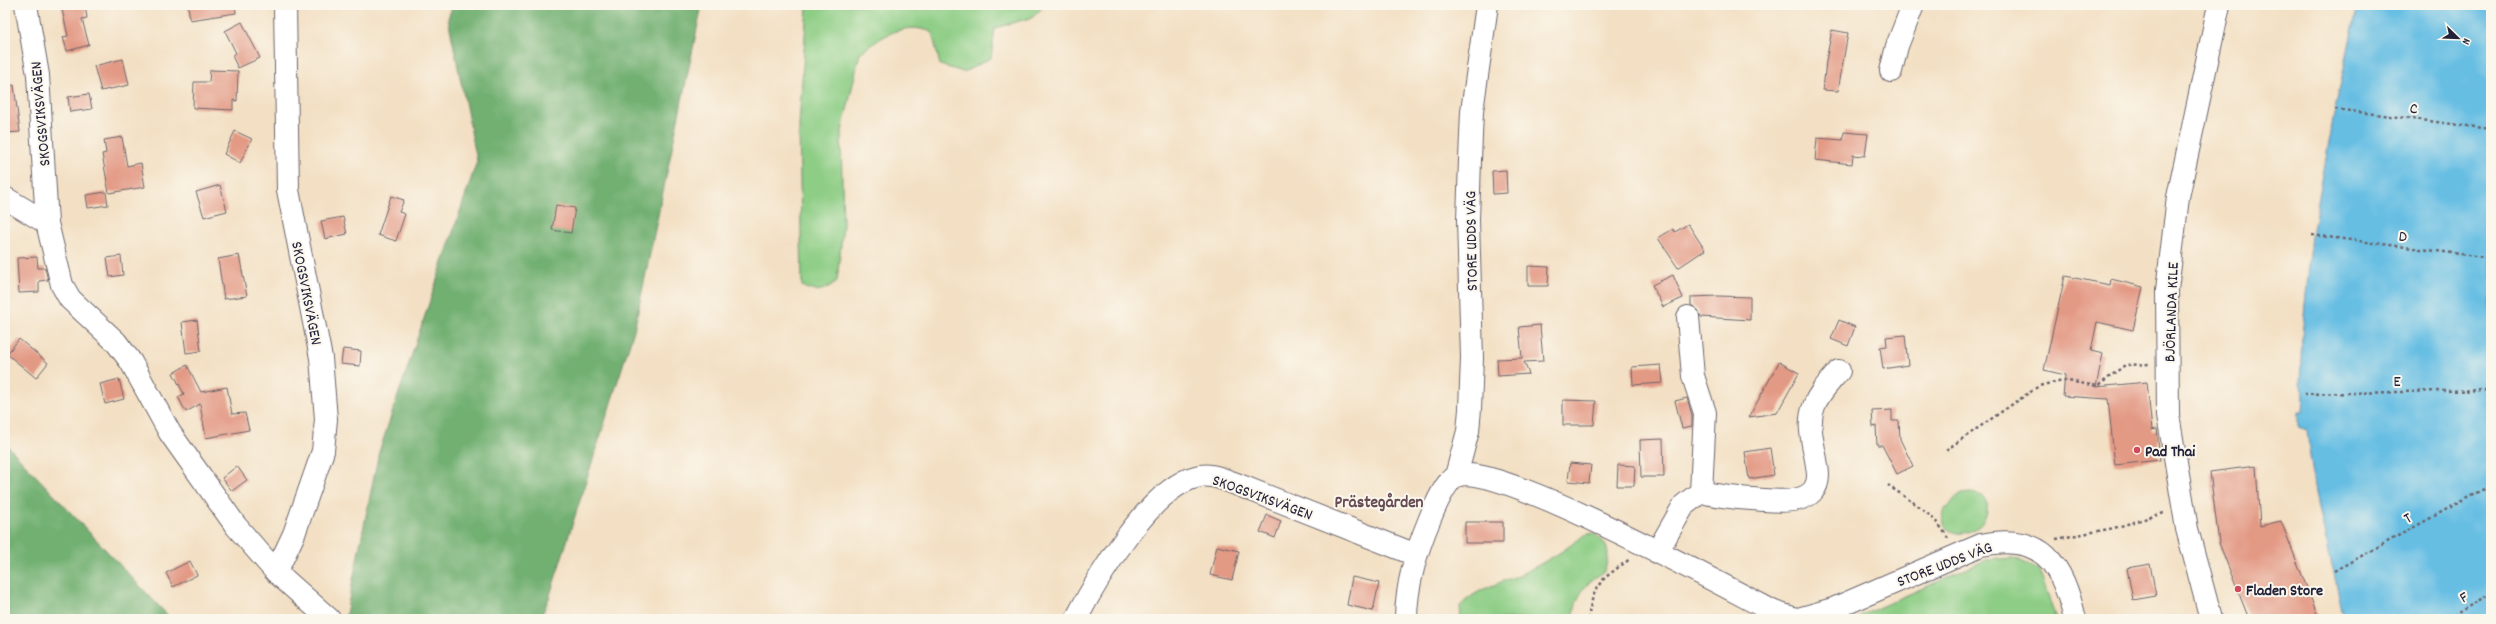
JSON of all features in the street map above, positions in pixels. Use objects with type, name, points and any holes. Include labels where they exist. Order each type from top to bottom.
[{"type":"street","name":"SKOGSVIKSVÄGEN","points":[[26,5],[38,75],[47,223],[62,285],[70,299],[116,342],[141,379],[170,433],[236,526],[276,572],[329,619]]},
{"type":"street","name":"SKOGSVIKSVÄGEN","points":[[276,572],[294,534],[323,451],[326,419],[321,358],[288,190],[285,5]]},
{"type":"street","name":"STORE UDDS VÄG","points":[[1406,619],[1416,555],[1439,498],[1449,482],[1456,476],[1468,431],[1472,358],[1468,220],[1472,111],[1487,5]]},
{"type":"street","points":[[1891,71],[1897,46],[1913,5]]},
{"type":"street","name":"BJÖRLANDA KILE","points":[[2211,619],[2184,509],[2168,415],[2167,290],[2178,197],[2219,5]]},
{"type":"street","points":[[5,198],[47,223]]},
{"type":"street","points":[[1657,552],[1684,505],[1701,492],[1705,413],[1693,376],[1688,317]]},
{"type":"street","points":[[1701,492],[1728,498],[1779,502],[1792,501],[1811,491],[1818,477],[1810,425],[1814,406],[1824,388],[1839,371]]},
{"type":"street","name":"STORE UDDS VÄG","points":[[1456,476],[1475,475],[1514,486],[1588,518],[1774,612],[1797,619],[1833,609],[1976,547],[2007,541],[2022,542],[2036,548],[2052,562],[2065,587],[2075,619]]},
{"type":"street","name":"SKOGSVIKSVÄGEN","points":[[1076,619],[1114,555],[1135,526],[1172,489],[1196,476],[1213,476],[1231,482],[1416,555]]},
{"type":"path","name":"C","points":[[2335,109],[2491,129]]},
{"type":"path","name":"D","points":[[2312,235],[2491,258]]},
{"type":"path","points":[[1946,450],[2039,386],[2062,380],[2098,386],[2125,365],[2168,363]]},
{"type":"path","name":"E","points":[[2304,394],[2491,390]]},
{"type":"path","points":[[1888,485],[1931,517],[1945,531]]},
{"type":"path","name":"T","points":[[2334,570],[2491,485]]},
{"type":"path","points":[[2058,539],[2114,528],[2142,518],[2184,509]]},
{"type":"path","points":[[1588,619],[1592,598],[1600,581],[1630,559]]},
{"type":"path","name":"F","points":[[2448,619],[2491,593]]},
{"type":"green space","points":[[453,5],[702,5],[634,330],[549,598],[540,619],[345,619],[379,452],[477,161],[448,18]]},
{"type":"green space","points":[[807,5],[1045,5],[1033,17],[995,28],[991,58],[964,72],[940,65],[932,32],[922,29],[912,28],[894,32],[885,36],[860,53],[841,136],[843,226],[837,281],[824,289],[816,291],[802,286],[799,126]]},
{"type":"green space","points":[[5,443],[171,619],[5,619]]},
{"type":"green space","points":[[1971,493],[1984,498],[1987,505],[1986,517],[1980,525],[1972,531],[1962,533],[1953,532],[1946,528],[1943,520],[1945,508],[1960,494]]},
{"type":"green space","points":[[1593,533],[1603,541],[1606,546],[1608,555],[1606,567],[1603,573],[1597,576],[1586,586],[1578,598],[1574,612],[1574,619],[1461,619],[1460,606],[1474,594],[1490,586],[1515,577],[1547,561],[1584,535]]},
{"type":"green space","points":[[2014,558],[2039,569],[2056,619],[1853,619],[1986,560]]},
{"type":"water","points":[[2358,5],[2491,5],[2491,619],[2344,619],[2313,478],[2307,430],[2298,427],[2298,412],[2303,412],[2304,394],[2300,383],[2302,336],[2312,235],[2335,109]]},
{"type":"building","points":[[61,5],[85,5],[87,18],[82,19],[89,45],[67,51],[63,37],[68,36]]},
{"type":"building","points":[[188,5],[235,5],[236,13],[190,20]]},
{"type":"building","points":[[242,22],[260,58],[238,68],[232,56],[236,53],[225,31]]},
{"type":"building","points":[[1832,30],[1848,33],[1838,91],[1823,90],[1826,61]]},
{"type":"building","points":[[123,59],[129,85],[101,91],[94,66]]},
{"type":"building","points":[[210,70],[238,71],[237,101],[233,100],[233,110],[193,108],[194,82],[209,82]]},
{"type":"building","points":[[14,85],[20,132],[5,133],[5,86]]},
{"type":"building","points":[[89,94],[92,109],[70,112],[68,97]]},
{"type":"building","points":[[235,131],[252,139],[240,163],[224,154]]},
{"type":"building","points":[[1844,132],[1868,134],[1865,156],[1853,155],[1852,164],[1815,160],[1817,138],[1843,140]]},
{"type":"building","points":[[122,137],[127,166],[141,163],[145,187],[109,193],[102,154],[106,153],[104,140]]},
{"type":"building","points":[[1506,170],[1507,193],[1493,194],[1492,171]]},
{"type":"building","points":[[220,185],[227,211],[204,217],[196,192]]},
{"type":"building","points":[[106,192],[108,205],[88,208],[86,195]]},
{"type":"building","points":[[391,196],[404,200],[399,212],[405,214],[396,241],[378,235]]},
{"type":"building","points":[[556,205],[575,208],[571,233],[552,230]]},
{"type":"building","points":[[343,217],[347,234],[325,239],[321,221]]},
{"type":"building","points":[[1688,224],[1705,250],[1678,268],[1658,238],[1673,229],[1675,232]]},
{"type":"building","points":[[239,255],[247,296],[224,299],[218,259]]},
{"type":"building","points":[[121,256],[123,275],[110,277],[107,258]]},
{"type":"building","points":[[37,257],[38,268],[45,268],[48,280],[39,281],[39,292],[19,293],[17,258]]},
{"type":"building","points":[[1528,266],[1549,267],[1548,286],[1528,286]]},
{"type":"building","points":[[1673,275],[1683,298],[1663,307],[1652,285]]},
{"type":"building","points":[[2065,276],[2110,285],[2111,279],[2143,287],[2133,330],[2097,322],[2091,351],[2103,354],[2096,387],[2147,382],[2152,430],[2157,429],[2160,460],[2115,465],[2108,399],[2063,396],[2065,375],[2044,370]]},
{"type":"building","points":[[1691,297],[1750,297],[1750,320],[1701,317],[1698,310],[1691,305]]},
{"type":"building","points":[[197,320],[201,351],[186,353],[182,322]]},
{"type":"building","points":[[1839,320],[1855,327],[1848,346],[1831,339]]},
{"type":"building","points":[[1540,325],[1543,361],[1524,362],[1529,374],[1498,376],[1497,359],[1522,358],[1519,327]]},
{"type":"building","points":[[1905,335],[1908,365],[1883,369],[1880,347],[1887,346],[1886,337]]},
{"type":"building","points":[[19,339],[48,363],[36,378],[7,354]]},
{"type":"building","points":[[343,349],[361,351],[360,366],[341,364]]},
{"type":"building","points":[[1779,362],[1799,373],[1777,413],[1749,417]]},
{"type":"building","points":[[187,365],[201,392],[227,387],[232,414],[245,413],[249,430],[206,438],[200,404],[186,412],[178,397],[184,394],[173,373]]},
{"type":"building","points":[[1661,365],[1663,383],[1633,385],[1632,367]]},
{"type":"building","points":[[119,379],[124,399],[105,404],[100,384]]},
{"type":"building","points":[[1687,398],[1692,415],[1692,426],[1682,428],[1675,401]]},
{"type":"building","points":[[1563,400],[1596,401],[1594,425],[1563,425]]},
{"type":"building","points":[[1892,410],[1892,421],[1899,421],[1900,439],[1913,466],[1897,474],[1882,445],[1877,445],[1876,426],[1873,427],[1872,411]]},
{"type":"building","points":[[1663,439],[1664,477],[1641,477],[1640,440]]},
{"type":"building","points":[[1770,448],[1774,475],[1749,479],[1745,452]]},
{"type":"building","points":[[1570,463],[1591,465],[1589,483],[1568,481]]},
{"type":"building","points":[[1618,465],[1635,466],[1634,486],[1617,486]]},
{"type":"building","points":[[237,466],[247,480],[232,491],[222,478]]},
{"type":"building","points":[[2256,466],[2260,526],[2281,521],[2319,619],[2249,619],[2219,543],[2210,472]]},
{"type":"building","points":[[1267,515],[1281,521],[1275,538],[1260,532]]},
{"type":"building","points":[[1465,522],[1503,522],[1503,543],[1465,543]]},
{"type":"building","points":[[1217,546],[1239,551],[1232,580],[1210,575]]},
{"type":"building","points":[[190,561],[197,575],[173,587],[166,573]]},
{"type":"building","points":[[2150,564],[2156,596],[2133,600],[2127,568]]},
{"type":"building","points":[[1352,577],[1379,583],[1373,611],[1347,605]]},
{"type":"place","name":"Pad Thai","points":[[2137,450]]},
{"type":"place","name":"Fladen Store","points":[[2238,589]]},
{"type":"district","name":"Prästegården","points":[[1379,501]]}]
